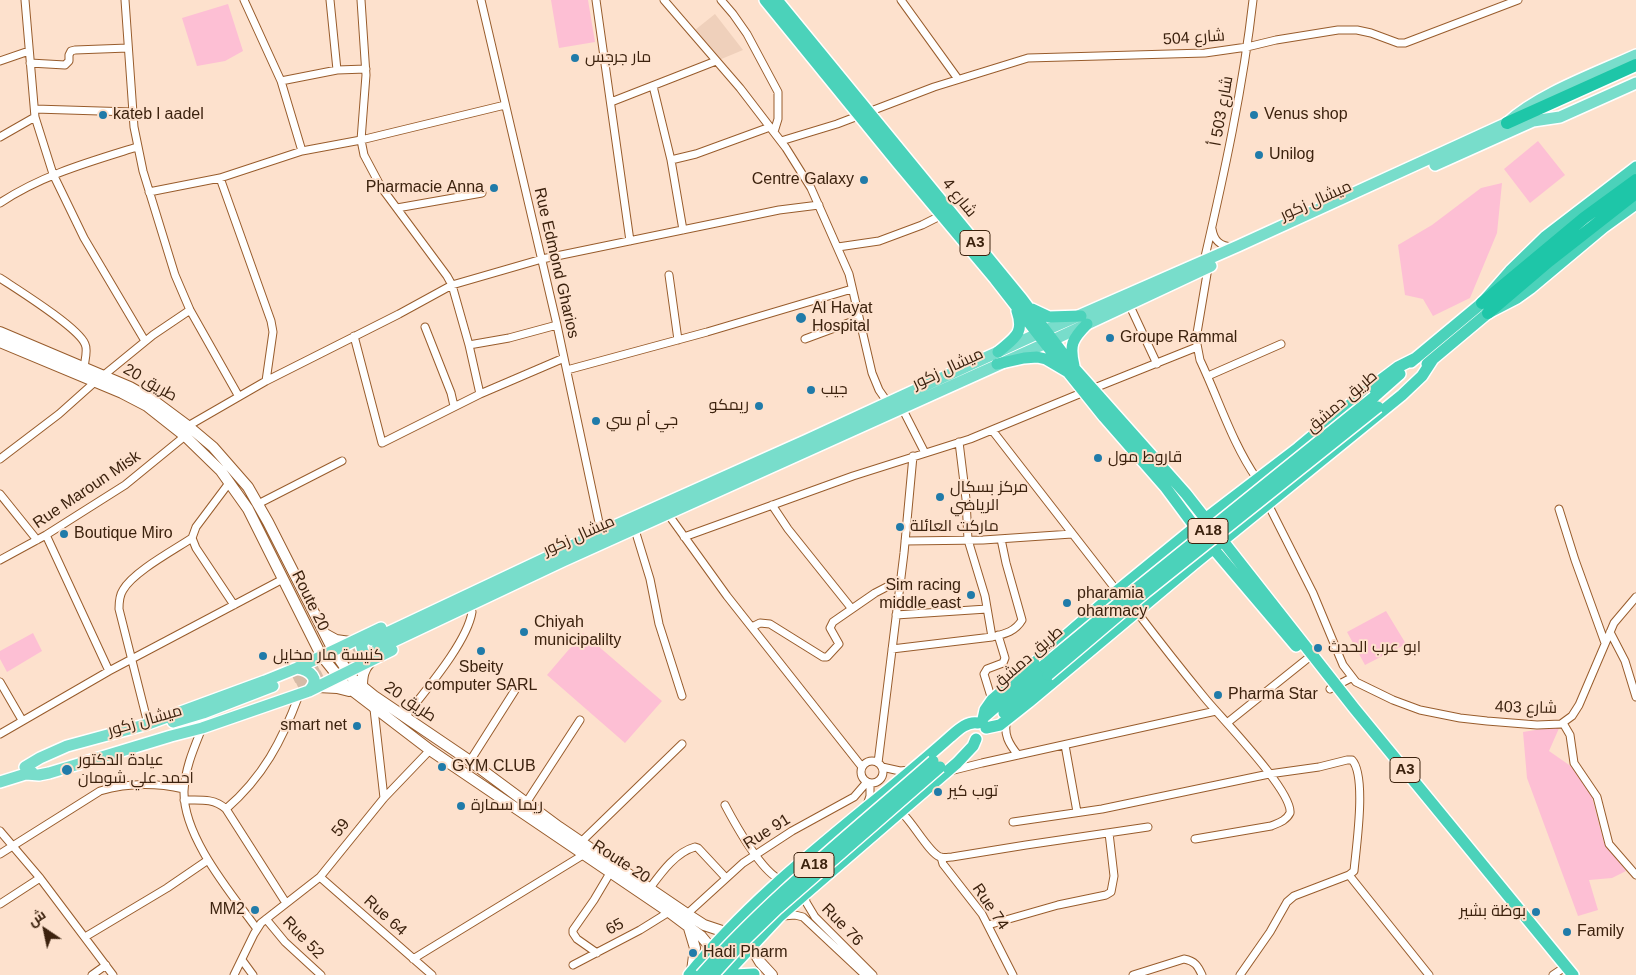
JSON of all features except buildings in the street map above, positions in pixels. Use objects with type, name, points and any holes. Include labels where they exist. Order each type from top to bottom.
[{"type":"highway","name":"شارع 4","points":[[765,0],[864,114]]},
{"type":"highway","name":"شارع 4","points":[[777,0],[864,114],[1018,302],[1071,370]]},
{"type":"highway","points":[[1507,123],[1636,65]]},
{"type":"highway","points":[[1533,121],[1636,74]]},
{"type":"highway","points":[[1485,308],[1510,271],[1546,236],[1636,167]]},
{"type":"highway","points":[[1485,308],[1584,218],[1636,180]]},
{"type":"highway","points":[[1485,308],[1636,193]]},
{"type":"highway","points":[[1485,308],[1517,298],[1604,227],[1636,204]]},
{"type":"highway","points":[[997,364],[1037,357],[1071,370],[1072,344],[1084,320],[1049,317],[1018,302]]},
{"type":"highway","points":[[998,352],[1015,338],[1020,328],[1018,302]]},
{"type":"highway","name":"طريق دمشق","points":[[1376,402],[1416,358],[1485,308]]},
{"type":"highway","name":"طريق دمشق","points":[[713,975],[777,909],[940,767],[982,723],[1146,592],[1376,402],[1433,360],[1485,308]]},
{"type":"highway","points":[[982,723],[985,710],[992,700],[1117,591],[1370,388],[1416,358]]},
{"type":"highway","points":[[694,974],[711,947],[726,932],[782,880],[911,770],[962,728],[971,723],[982,723],[996,727],[1007,720],[1213,548],[1407,391],[1422,376],[1433,360]]},
{"type":"highway","name":"A3","points":[[1071,370],[1181,498],[1206,519],[1223,540],[1236,566],[1272,616],[1306,659],[1333,687]]},
{"type":"highway","name":"A3","points":[[1088,391],[1177,484],[1181,498],[1195,527],[1213,548],[1236,566],[1563,972]]},
{"type":"highway","points":[[1240,492],[1235,501],[1236,510],[1243,515],[1256,514]]},
{"type":"highway","points":[[1170,548],[1181,536],[1185,525],[1181,498],[1211,508],[1225,504]]},
{"type":"highway","points":[[1194,564],[1204,560],[1212,560],[1236,566],[1234,539],[1237,529]]},
{"type":"highway","points":[[1170,548],[1181,548],[1188,554],[1189,562],[1184,572]]},
{"type":"highway","name":"طريق دمشق","points":[[694,974],[786,888],[976,739],[982,723]]},
{"type":"highway","points":[[725,975],[735,970],[751,947],[780,916],[901,812],[940,767]]},
{"type":"highway","points":[[735,970],[754,975]]},
{"type":"main road","name":"ميشال زكور","points":[[376,644],[599,533],[1041,332],[1084,320],[1129,304],[1238,246],[1507,123],[1525,109],[1558,91],[1636,55]]},
{"type":"main road","name":"ميشال زكور","points":[[376,644],[635,530],[1049,342],[1084,320],[1206,264],[1533,121],[1560,117],[1636,83]]},
{"type":"main road","name":"طريق 20","points":[[0,332],[84,366],[100,378],[130,387],[153,400],[187,431],[213,447],[248,487],[258,504],[350,682],[470,761],[581,842],[687,914],[708,927],[740,938],[751,947],[760,962],[772,975]]},
{"type":"main road","points":[[0,342],[100,378]]},
{"type":"main road","name":"Route 20","points":[[187,431],[221,471],[257,524],[282,579],[318,648],[374,709],[430,750],[669,912],[701,936],[721,959],[735,970]]},
{"type":"main road","points":[[303,681],[311,653],[329,642],[336,640],[376,644],[472,612],[580,560],[610,540]]},
{"type":"main road","points":[[329,642],[350,642]]},
{"type":"main road","points":[[26,771],[40,758],[67,746],[303,681],[350,682],[370,662],[376,644]]},
{"type":"main road","points":[[303,681],[318,648]]},
{"type":"main road","points":[[26,771],[39,775],[49,773],[202,728],[303,681],[337,688],[362,675],[365,667],[370,662]]},
{"type":"main road","name":"ميشال زكور","points":[[0,776],[26,771],[202,722],[303,681]]},
{"type":"main road","name":"ميشال زكور","points":[[0,782],[26,771]]},
{"type":"main road","points":[[688,927],[694,948],[694,974]]},
{"type":"main road","points":[[701,936],[706,934],[708,927]]},
{"type":"street","points":[[24,0],[35,113],[53,174],[84,238],[145,342]]},
{"type":"street","points":[[125,0],[132,112],[137,147],[149,192],[175,275],[190,310],[238,396]]},
{"type":"street","points":[[244,0],[282,81],[302,152]]},
{"type":"street","points":[[330,0],[337,70]]},
{"type":"street","points":[[361,0],[366,69],[361,140],[364,156],[381,187],[448,276],[469,345],[480,394]]},
{"type":"street","name":"Rue Edmond Gharios","points":[[481,0],[504,105],[557,325],[599,533]]},
{"type":"street","points":[[596,0],[630,241]]},
{"type":"street","points":[[664,0],[740,88],[804,176],[838,247],[852,289],[876,383],[888,403]]},
{"type":"street","points":[[721,0],[747,34],[778,92],[779,110],[772,130]]},
{"type":"street","points":[[902,0],[958,80]]},
{"type":"street","name":"شارع 503 أ","points":[[1196,347],[1212,227],[1226,166],[1247,47],[1253,0]]},
{"type":"street","name":"شارع 504","points":[[781,142],[958,80],[1007,64],[1033,58],[1205,53],[1338,30],[1356,30],[1398,43],[1405,43],[1518,0]]},
{"type":"street","points":[[30,63],[65,66],[69,61],[71,51],[128,48]]},
{"type":"street","points":[[0,61],[29,50]]},
{"type":"street","points":[[611,102],[716,61]]},
{"type":"street","points":[[282,81],[337,70],[366,69]]},
{"type":"street","points":[[653,86],[671,160],[684,230]]},
{"type":"street","points":[[149,192],[220,178],[302,152],[361,140],[504,105]]},
{"type":"street","points":[[0,137],[35,113],[132,112]]},
{"type":"street","points":[[671,160],[772,130]]},
{"type":"street","points":[[0,203],[53,174],[137,147]]},
{"type":"street","points":[[220,178],[272,322],[266,380]]},
{"type":"street","points":[[397,208],[482,194]]},
{"type":"street","name":"Rue Maroun Misk","points":[[0,560],[46,535],[125,485],[187,431],[238,396],[452,285],[542,259],[779,210],[819,205]]},
{"type":"street","points":[[838,247],[879,241],[945,214]]},
{"type":"street","points":[[1212,227],[1213,235],[1218,242],[1226,246],[1238,246]]},
{"type":"street","points":[[669,275],[678,340]]},
{"type":"street","points":[[0,278],[55,316],[80,337],[86,348],[84,366]]},
{"type":"street","points":[[566,370],[678,340],[852,289]]},
{"type":"street","points":[[1129,304],[1157,364]]},
{"type":"street","points":[[0,459],[59,414],[145,342],[190,310]]},
{"type":"street","points":[[805,340],[859,318]]},
{"type":"street","points":[[469,345],[557,325]]},
{"type":"street","points":[[425,327],[451,393],[454,406]]},
{"type":"street","points":[[354,336],[382,443],[454,406],[564,358]]},
{"type":"street","points":[[1208,376],[1282,344]]},
{"type":"street","points":[[684,537],[992,430],[1196,347],[1241,454],[1257,479]]},
{"type":"street","points":[[902,408],[925,453]]},
{"type":"street","points":[[992,430],[1117,591]]},
{"type":"street","points":[[959,442],[966,498],[968,540],[995,636],[1006,658],[1003,663],[987,669],[984,674],[992,700]]},
{"type":"street","points":[[668,514],[752,627],[862,767],[861,776],[869,783],[876,783],[882,779],[884,773],[880,765],[913,456]]},
{"type":"street","points":[[258,504],[342,461]]},
{"type":"street","points":[[148,724],[119,609],[119,601],[127,584],[154,563],[192,538],[196,527],[229,483]]},
{"type":"street","points":[[0,494],[37,540]]},
{"type":"street","points":[[1268,504],[1313,593],[1343,665],[1351,678],[1333,687]]},
{"type":"street","points":[[772,505],[788,529],[852,609]]},
{"type":"street","points":[[1559,509],[1605,643]]},
{"type":"street","points":[[635,530],[650,579],[660,624],[682,696]]},
{"type":"street","points":[[905,541],[1001,539],[1072,534]]},
{"type":"street","points":[[46,535],[109,671]]},
{"type":"street","points":[[192,538],[196,548],[234,605]]},
{"type":"street","points":[[892,649],[995,636],[1012,631],[1019,626],[1022,620],[1001,539]]},
{"type":"street","points":[[0,734],[109,671],[282,579]]},
{"type":"street","points":[[752,627],[760,623],[770,624],[825,657],[831,654],[839,644],[831,632],[831,625],[875,593],[900,580]]},
{"type":"street","name":"شارع 403","points":[[1351,678],[1361,686],[1428,712],[1487,721],[1550,725],[1563,723],[1572,716],[1579,705],[1614,623],[1636,597]]},
{"type":"street","points":[[896,615],[987,609]]},
{"type":"street","points":[[404,717],[458,645],[467,629],[472,612]]},
{"type":"street","points":[[1137,612],[1269,774],[1289,804],[1290,813],[1285,820],[1270,826],[1195,839]]},
{"type":"street","points":[[1610,632],[1624,661],[1636,696]]},
{"type":"street","points":[[1227,723],[1306,659]]},
{"type":"street","points":[[226,810],[247,789],[272,754],[284,733],[303,681]]},
{"type":"street","points":[[0,682],[22,720]]},
{"type":"street","points":[[470,761],[517,687]]},
{"type":"street","points":[[374,709],[384,798]]},
{"type":"street","points":[[940,767],[1018,755],[1216,711]]},
{"type":"street","points":[[526,803],[580,720]]},
{"type":"street","points":[[1007,720],[1007,738],[1018,755]]},
{"type":"street","points":[[1563,723],[1570,735],[1576,766],[1597,797],[1609,844],[1636,874]]},
{"type":"street","points":[[202,728],[189,762],[184,789],[184,800],[190,824],[208,860],[257,929]]},
{"type":"street","points":[[581,842],[682,744]]},
{"type":"street","points":[[1064,745],[1077,812]]},
{"type":"street","name":"59","points":[[234,975],[257,929],[266,919],[320,876],[384,798],[430,750]]},
{"type":"street","points":[[1013,822],[1102,809],[1269,774],[1318,767],[1347,760],[1354,761],[1359,780],[1360,796],[1354,871],[1350,875],[1288,900],[1270,932],[1240,975]]},
{"type":"street","points":[[862,767],[871,761],[900,771],[911,770]]},
{"type":"street","points":[[866,808],[870,796],[869,783]]},
{"type":"street","name":"Rue 91","points":[[687,914],[726,878],[756,854],[792,831],[857,796],[869,783]]},
{"type":"street","points":[[0,854],[100,791],[114,787],[144,785],[167,785],[184,789]]},
{"type":"street","points":[[184,800],[211,800],[219,803],[226,810],[286,903]]},
{"type":"street","points":[[725,805],[740,832],[756,854],[772,874],[782,880]]},
{"type":"street","name":"Rue 74","points":[[901,812],[912,823],[932,851],[941,857],[946,868],[988,924],[1013,975]]},
{"type":"street","points":[[941,857],[952,857],[1026,844],[1148,827]]},
{"type":"street","points":[[0,831],[40,878],[113,975]]},
{"type":"street","points":[[988,924],[1058,905],[1106,895],[1111,892],[1114,876],[1109,833]]},
{"type":"street","points":[[650,888],[675,860],[685,851],[694,847],[698,848],[726,878]]},
{"type":"street","points":[[756,854],[769,877],[772,889]]},
{"type":"street","points":[[413,960],[583,855]]},
{"type":"street","points":[[85,936],[167,888],[208,860]]},
{"type":"street","points":[[597,953],[577,939],[573,930],[598,896],[610,873]]},
{"type":"street","points":[[1350,875],[1429,975]]},
{"type":"street","name":"Rue 64","points":[[320,876],[432,975]]},
{"type":"street","points":[[0,904],[40,878]]},
{"type":"street","name":"Rue 76","points":[[805,894],[809,910],[817,925],[844,956],[868,974]]},
{"type":"street","name":"65","points":[[573,965],[640,930],[669,912]]},
{"type":"street","name":"Rue 76","points":[[780,916],[795,914],[817,925],[868,974]]},
{"type":"street","name":"Rue 52","points":[[266,919],[285,942],[321,975]]},
{"type":"street","points":[[1133,975],[1184,959],[1191,960],[1196,964],[1202,975]]},
{"type":"street","points":[[242,960],[253,975]]},
{"type":"street","points":[[92,975],[106,965]]},
{"type":"shaded area","points":[[551,0],[588,0],[595,42],[559,48]]},
{"type":"shaded area","points":[[228,4],[243,51],[225,61],[197,66],[182,18]]},
{"type":"shaded area","points":[[715,14],[743,50],[719,60],[695,30]]},
{"type":"shaded area","points":[[1538,141],[1565,175],[1530,203],[1504,169]]},
{"type":"shaded area","points":[[1502,183],[1497,233],[1470,298],[1433,316],[1423,299],[1405,295],[1398,245],[1432,225],[1481,188]]},
{"type":"shaded area","points":[[1386,611],[1406,644],[1365,665],[1347,632]]},
{"type":"shaded area","points":[[33,633],[42,651],[7,672],[0,659],[0,651]]},
{"type":"shaded area","points":[[583,633],[662,701],[625,743],[547,675]]},
{"type":"shaded area","points":[[1560,726],[1549,751],[1572,767],[1592,797],[1604,843],[1626,871],[1612,878],[1589,880],[1598,910],[1578,916],[1527,778],[1523,732]]},
{"type":"tunnel","points":[[293,678],[368,642]]},
{"type":"tunnel","points":[[298,687],[373,651]]},
{"type":"place","name":"مار جرجس","points":[[575,58]]},
{"type":"place","name":"kateb l aadel","points":[[103,115]]},
{"type":"place","name":"Venus shop","points":[[1254,115]]},
{"type":"place","name":"Unilog","points":[[1259,155]]},
{"type":"place","name":"Centre Galaxy","points":[[864,180]]},
{"type":"place","name":"Pharmacie Anna","points":[[494,188]]},
{"type":"place","name":"Al Hayat Hospital","points":[[801,318]]},
{"type":"place","name":"Groupe Rammal","points":[[1110,338]]},
{"type":"place","name":"جيب","points":[[811,390]]},
{"type":"place","name":"ريمكو","points":[[759,406]]},
{"type":"place","name":"جي أم سي","points":[[596,421]]},
{"type":"place","name":"قاروط مول","points":[[1098,458]]},
{"type":"place","name":"مركز بسكال الرياضي","points":[[940,497]]},
{"type":"place","name":"ماركت العائلة","points":[[900,527]]},
{"type":"place","name":"Boutique Miro","points":[[64,534]]},
{"type":"place","name":"Sim racing middle east","points":[[971,595]]},
{"type":"place","name":"pharamia oharmacy","points":[[1067,603]]},
{"type":"place","name":"Chiyah municipalilty","points":[[524,632]]},
{"type":"place","name":"ابو عرب الحدث","points":[[1318,648]]},
{"type":"place","name":"Sbeity computer SARL","points":[[481,651]]},
{"type":"place","name":"كنيسة مار مخايل","points":[[263,656]]},
{"type":"place","name":"Pharma Star","points":[[1218,695]]},
{"type":"place","name":"smart net","points":[[357,726]]},
{"type":"place","name":"GYM CLUB","points":[[442,767]]},
{"type":"place","name":"عيادة الدكتور احمد علي شومان","points":[[67,770]]},
{"type":"place","name":"توب كير","points":[[938,792]]},
{"type":"place","name":"ريما سمارة","points":[[461,806]]},
{"type":"place","name":"MM2","points":[[255,910]]},
{"type":"place","name":"بوظة بشير","points":[[1536,912]]},
{"type":"place","name":"Family","points":[[1567,932]]},
{"type":"place","name":"Hadi Pharm","points":[[693,953]]}]
